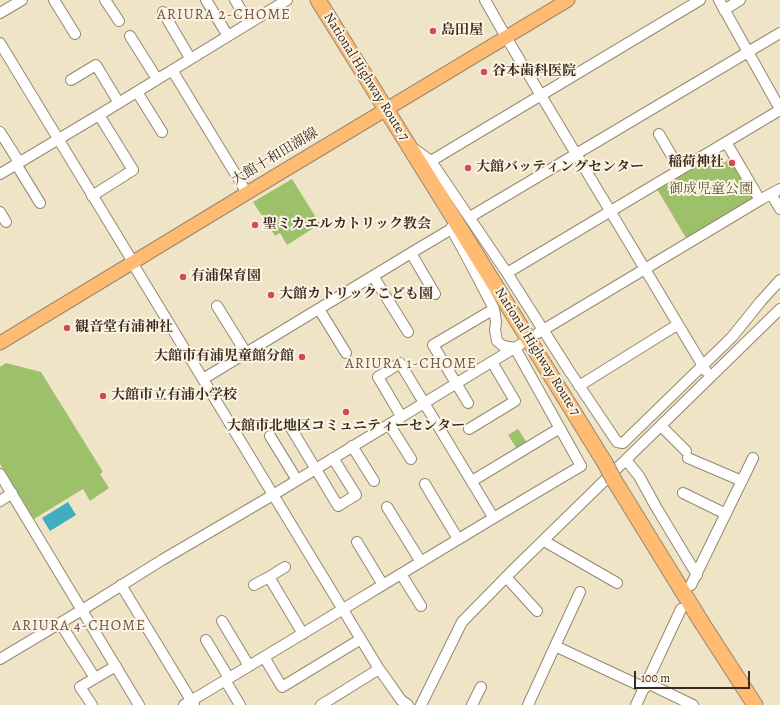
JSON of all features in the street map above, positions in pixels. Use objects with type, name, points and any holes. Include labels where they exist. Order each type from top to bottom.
[{"type":"highway","name":"National Highway Route 7","points":[[318,0],[408,144],[460,223],[614,480],[702,623],[755,705]]},
{"type":"main road","name":"大館十和田湖線","points":[[0,343],[568,0]]},
{"type":"street","points":[[0,13],[22,0]]},
{"type":"street","points":[[54,0],[75,34]]},
{"type":"street","points":[[105,0],[119,21]]},
{"type":"street","points":[[206,0],[228,36]]},
{"type":"street","points":[[235,0],[249,23]]},
{"type":"street","points":[[0,174],[287,0]]},
{"type":"street","points":[[485,0],[506,38],[709,378]]},
{"type":"street","points":[[431,161],[700,0]]},
{"type":"street","points":[[507,273],[780,110],[719,0]]},
{"type":"street","points":[[724,10],[740,0]]},
{"type":"street","points":[[163,12],[190,58]]},
{"type":"street","points":[[203,379],[575,153],[780,32]]},
{"type":"street","points":[[130,36],[157,79]]},
{"type":"street","points":[[0,43],[379,669],[401,700],[408,705]]},
{"type":"street","points":[[71,80],[96,65],[119,102]]},
{"type":"street","points":[[172,70],[247,193]]},
{"type":"street","points":[[137,92],[162,132]]},
{"type":"street","points":[[92,196],[133,170],[99,115]]},
{"type":"street","points":[[0,132],[40,203]]},
{"type":"street","points":[[659,134],[680,170]]},
{"type":"street","points":[[726,142],[760,200]]},
{"type":"street","points":[[408,144],[431,161],[460,223],[469,261],[494,309],[497,341],[503,346],[518,346]]},
{"type":"street","points":[[540,332],[775,192],[780,209]]},
{"type":"street","points":[[0,212],[6,222]]},
{"type":"street","points":[[460,223],[507,273],[540,332],[579,386],[616,442],[623,443],[732,337],[780,280]]},
{"type":"street","points":[[411,253],[435,294]]},
{"type":"street","points":[[373,276],[408,332]]},
{"type":"street","points":[[217,306],[246,353]]},
{"type":"street","points":[[319,309],[346,353]]},
{"type":"street","points":[[468,403],[433,345],[494,309]]},
{"type":"street","points":[[421,705],[462,622],[506,577],[780,309]]},
{"type":"street","points":[[579,386],[678,325]]},
{"type":"street","points":[[0,659],[518,346]]},
{"type":"street","points":[[121,585],[190,704],[227,679],[343,610],[493,517],[581,466],[518,346]]},
{"type":"street","points":[[469,429],[515,401],[492,362]]},
{"type":"street","points":[[401,416],[378,377],[400,363],[493,517]]},
{"type":"street","points":[[389,424],[411,459]]},
{"type":"street","points":[[661,426],[687,454],[742,481]]},
{"type":"street","points":[[291,428],[338,506],[356,495],[334,458]]},
{"type":"street","points":[[472,481],[560,428]]},
{"type":"street","points":[[270,436],[297,480]]},
{"type":"street","points":[[352,446],[374,481]]},
{"type":"street","points":[[691,585],[753,458]]},
{"type":"street","points":[[626,460],[639,476],[696,575]]},
{"type":"street","points":[[0,474],[140,705]]},
{"type":"street","points":[[425,484],[458,539]]},
{"type":"street","points":[[0,501],[12,493]]},
{"type":"street","points":[[683,493],[726,514]]},
{"type":"street","points":[[387,507],[420,562]]},
{"type":"street","points":[[544,541],[617,583]]},
{"type":"street","points":[[357,542],[383,585]]},
{"type":"street","points":[[254,585],[285,567]]},
{"type":"street","points":[[401,574],[421,606]]},
{"type":"street","points":[[269,577],[303,634]]},
{"type":"street","points":[[506,577],[537,611]]},
{"type":"street","points":[[528,705],[580,592]]},
{"type":"street","points":[[636,705],[681,609]]},
{"type":"street","points":[[222,621],[249,666]]},
{"type":"street","points":[[60,623],[95,678]]},
{"type":"street","points":[[264,657],[282,687],[361,639]]},
{"type":"street","points":[[206,640],[240,705]]},
{"type":"street","points":[[555,646],[693,705]]},
{"type":"street","points":[[92,705],[80,687],[116,666]]},
{"type":"street","points":[[321,705],[379,669]]},
{"type":"street","points":[[472,705],[481,687]]},
{"type":"green space","name":"御成児童公園","points":[[717,152],[724,163],[731,158],[754,194],[753,199],[686,238],[657,189]]},
{"type":"green space","points":[[292,179],[320,224],[287,245],[280,233],[275,236],[253,202]]},
{"type":"green space","points":[[6,363],[41,372],[103,472],[100,474],[109,488],[90,501],[83,489],[34,519],[0,464],[0,367]]},
{"type":"green space","points":[[518,429],[527,443],[517,449],[508,435]]},
{"type":"water","points":[[68,502],[76,515],[50,531],[42,518]]},
{"type":"place","name":"島田屋","points":[[433,31]]},
{"type":"place","name":"谷本歯科医院","points":[[484,72]]},
{"type":"place","name":"稲荷神社","points":[[732,163]]},
{"type":"place","name":"大館バッティングセンター","points":[[468,168]]},
{"type":"place","name":"聖ミカエルカトリック教会","points":[[255,225]]},
{"type":"place","name":"有浦保育園","points":[[183,277]]},
{"type":"place","name":"大館カトリックこども園","points":[[271,295]]},
{"type":"place","name":"観音堂有浦神社","points":[[67,328]]},
{"type":"place","name":"大館市有浦児童館分館","points":[[302,357]]},
{"type":"place","name":"大館市立有浦小学校","points":[[103,396]]},
{"type":"place","name":"大館市北地区コミュニティーセンター","points":[[346,412]]},
{"type":"district","name":"ARIURA 2-CHOME","points":[[224,15]]},
{"type":"district","name":"ARIURA 1-CHOME","points":[[411,364]]},
{"type":"district","name":"ARIURA 4-CHOME","points":[[79,626]]}]
